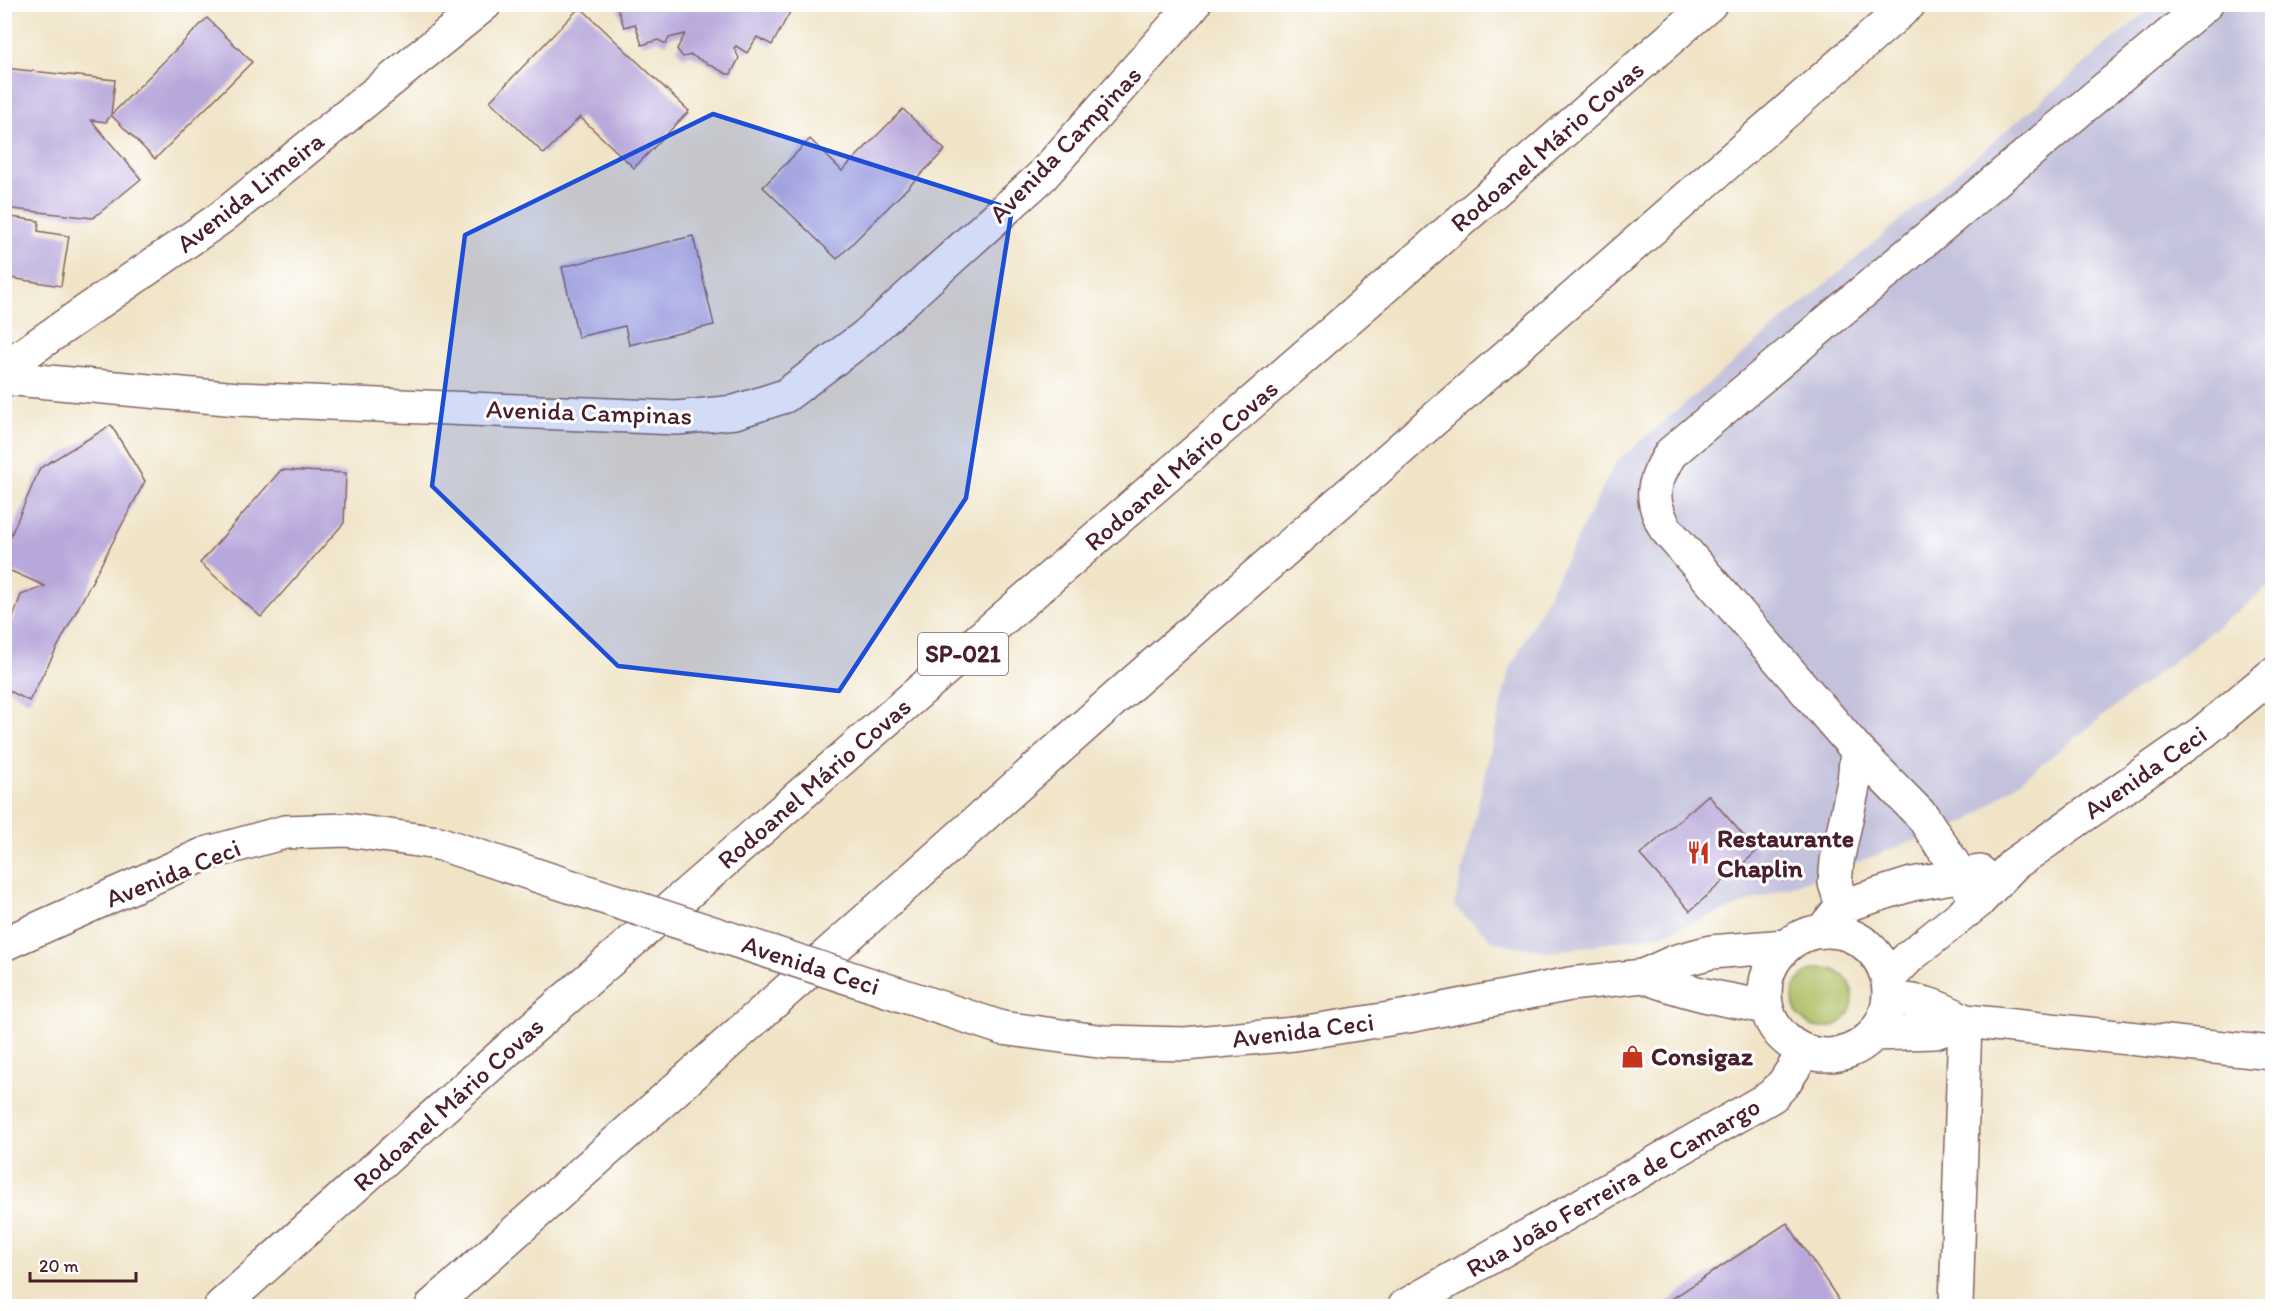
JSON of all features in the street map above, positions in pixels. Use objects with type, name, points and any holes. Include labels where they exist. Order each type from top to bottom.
[{"type":"main road","name":"Avenida Limeira","points":[[4,368],[222,218],[486,4]]},
{"type":"main road","name":"Avenida Campinas","points":[[4,378],[238,399],[677,418],[735,412],[785,396],[864,337],[1042,176],[1194,4]]},
{"type":"main road","name":"Rodoanel Mário Covas","points":[[221,1306],[522,1037],[1710,4]]},
{"type":"main road","points":[[432,1306],[1127,688],[1909,4]]},
{"type":"main road","points":[[1970,889],[1923,817],[1857,750],[1665,528],[1655,508],[1655,485],[1671,453],[2206,4]]},
{"type":"main road","name":"Avenida Ceci","points":[[1888,989],[1909,957],[1970,889],[2014,864],[2203,732],[2272,675]]},
{"type":"main road","points":[[1832,919],[1786,946],[1775,959],[1768,974],[1765,990],[1766,1007],[1780,1034],[1791,1044],[1805,1051],[1819,1054],[1849,1051],[1874,1034],[1884,1018],[1888,989],[1882,963],[1871,949],[1857,938],[1840,932],[1832,919],[1837,861],[1854,782],[1857,750]]},
{"type":"main road","name":"Avenida Ceci","points":[[4,944],[205,854],[285,832],[347,830],[438,843],[1002,1028],[1105,1042],[1185,1044],[1294,1034],[1452,1008],[1570,984],[1643,976],[1674,962],[1712,951],[1786,946]]},
{"type":"main road","name":"Avenida Ceci","points":[[1832,919],[1912,884],[1970,889]]},
{"type":"main road","name":"Avenida Ceci","points":[[1643,976],[1702,996],[1766,1007]]},
{"type":"main road","points":[[1888,989],[1941,1008],[1965,1021],[2272,1053]]},
{"type":"main road","points":[[1874,1034],[1935,1032],[1965,1021]]},
{"type":"main road","points":[[1956,1306],[1965,1021]]},
{"type":"main road","name":"Rua João Ferreira de Camargo","points":[[1405,1306],[1772,1096],[1784,1083],[1805,1051]]},
{"type":"highlighted area","points":[[713,114],[1012,209],[966,498],[839,691],[618,666],[432,486],[465,235]]},
{"type":"shaded area","points":[[2154,5],[2272,5],[2272,584],[1969,821],[1659,935],[1550,952],[1495,942],[1454,907],[1509,671],[1616,462]]},
{"type":"green space","points":[[1817,968],[1829,968],[1840,973],[1848,981],[1853,998],[1851,1010],[1840,1023],[1829,1028],[1817,1028],[1806,1023],[1798,1015],[1793,1004],[1793,992],[1798,981],[1806,973]]},
{"type":"building","points":[[616,4],[761,4],[762,10],[766,4],[778,4],[791,10],[772,45],[757,37],[747,53],[736,46],[734,48],[739,58],[731,74],[727,74],[691,55],[683,57],[677,49],[685,34],[669,38],[666,44],[658,40],[642,45],[635,24],[624,27]]},
{"type":"building","points":[[580,7],[689,111],[634,168],[580,117],[544,154],[490,101]]},
{"type":"building","points":[[207,18],[252,62],[155,159],[111,115]]},
{"type":"building","points":[[4,68],[115,80],[111,115],[106,122],[91,120],[141,179],[93,218],[4,208]]},
{"type":"building","points":[[903,109],[945,150],[837,259],[763,187],[810,139],[842,171]]},
{"type":"building","points":[[4,216],[39,221],[38,231],[69,236],[61,286],[4,277]]},
{"type":"building","points":[[693,236],[714,325],[629,345],[625,326],[578,337],[562,267]]},
{"type":"building","points":[[111,425],[145,481],[29,701],[4,688],[4,643],[21,595],[45,586],[4,568],[4,551],[40,468]]},
{"type":"building","points":[[281,470],[346,473],[344,523],[261,617],[200,563]]},
{"type":"building","name":"Restaurante Chaplin","points":[[1708,795],[1757,851],[1690,911],[1640,855]]},
{"type":"building","points":[[1787,1223],[1843,1306],[1661,1306]]},
{"type":"place","name":"Restaurante Chaplin","points":[[1699,853]]},
{"type":"place","name":"Consigaz","points":[[1633,1056]]}]
